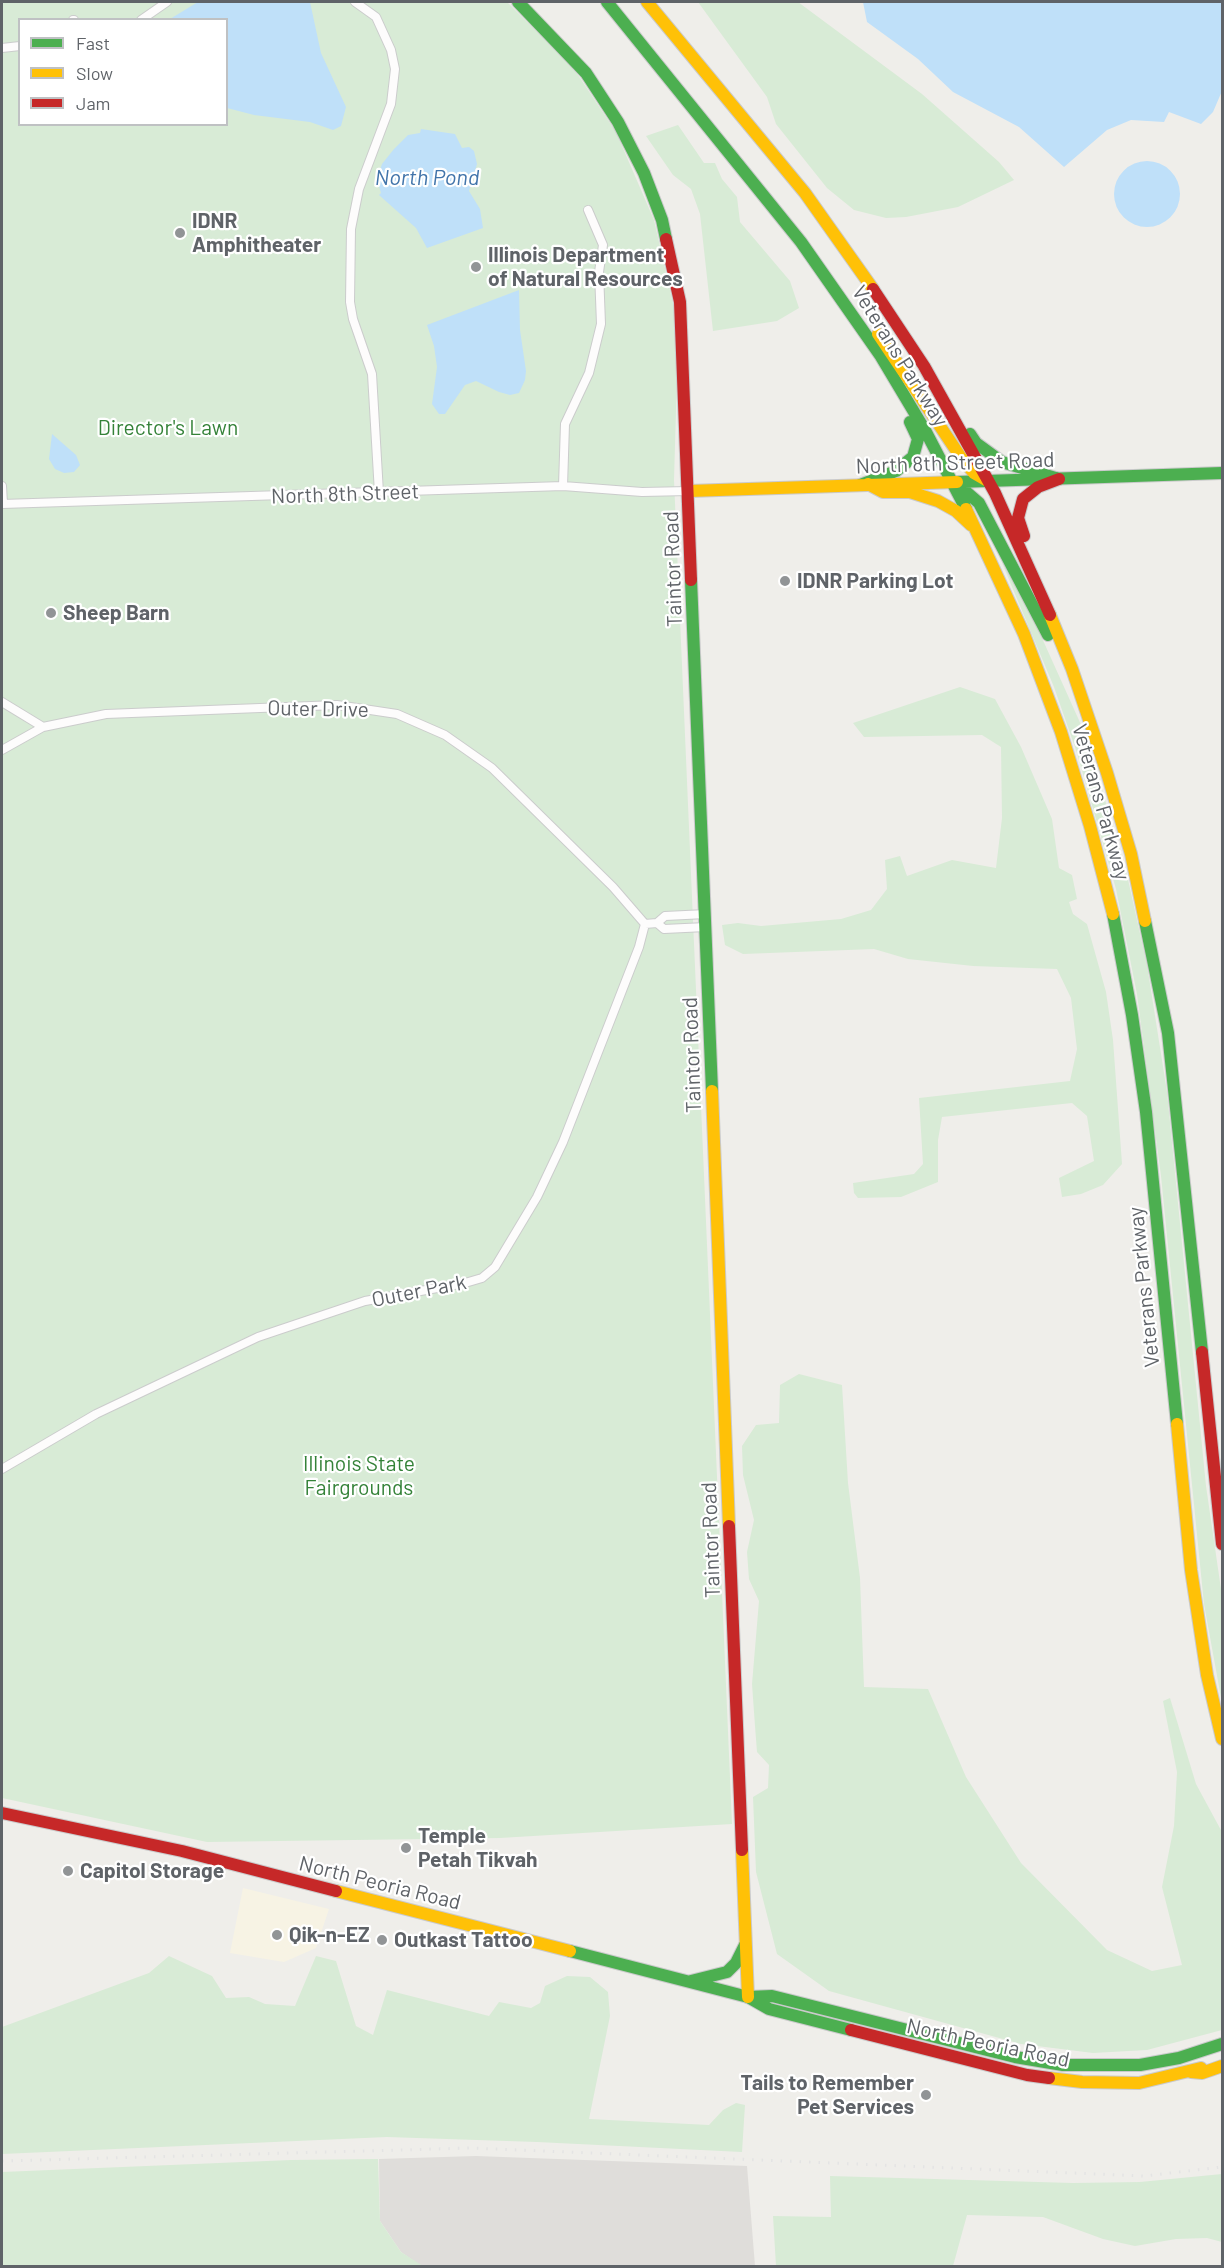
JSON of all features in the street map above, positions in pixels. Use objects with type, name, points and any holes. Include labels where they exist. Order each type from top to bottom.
[{"type":"main road","name":"Taintor Road","points":[[518,2],[564,47],[586,73],[618,122],[648,182],[662,220],[676,279],[682,324],[748,1997]]},
{"type":"main road","name":"Veterans Parkway","points":[[607,2],[787,224],[851,312],[953,482],[981,537],[1024,634],[1061,732],[1090,826],[1116,927],[1146,1112],[1193,1580],[1207,1675],[1222,1739]]},
{"type":"main road","name":"Veterans Parkway","points":[[647,2],[805,193],[885,305],[946,405],[989,482],[1065,650],[1101,754],[1131,855],[1168,1033],[1222,1544]]},
{"type":"main road","points":[[832,284],[848,295],[867,320],[962,459],[975,473],[989,482]]},
{"type":"main road","points":[[851,312],[860,339],[918,440],[916,452],[905,466],[864,484]]},
{"type":"main road","points":[[946,405],[976,443],[996,458],[1026,471],[1059,479]]},
{"type":"main road","name":"North 8th Street Road","points":[[689,491],[1222,473]]},
{"type":"main road","points":[[1059,479],[1038,487],[1028,494],[1020,506],[1018,518],[1063,624],[1065,650]]},
{"type":"main road","points":[[953,482],[965,489],[979,503],[1021,579],[1060,661],[1072,669]]},
{"type":"main road","points":[[864,484],[883,492],[910,492],[938,501],[956,511],[981,537]]},
{"type":"main road","name":"North Peoria Road","points":[[2,1813],[182,1851],[748,1997],[769,2009],[1027,2076],[1082,2082],[1139,2083],[1191,2072],[1222,2060]]},
{"type":"main road","points":[[688,1982],[727,1972],[736,1963],[746,1945]]},
{"type":"main road","name":"North Peoria Road","points":[[748,1997],[772,1996],[1015,2057],[1063,2065],[1140,2065],[1179,2058],[1222,2044]]},
{"type":"main road","points":[[1191,2072],[1202,2073],[1222,2066]]},
{"type":"street","points":[[144,18],[167,2]]},
{"type":"street","points":[[355,2],[376,17],[391,50],[395,69],[391,104],[359,189],[351,229],[350,302],[353,319],[372,374],[379,493]]},
{"type":"street","points":[[2,48],[18,46]]},
{"type":"street","points":[[563,486],[565,424],[589,372],[601,324],[599,272],[603,245],[588,210]]},
{"type":"street","points":[[2,486],[2,504]]},
{"type":"street","name":"North 8th Street","points":[[2,504],[563,486],[642,492],[689,491]]},
{"type":"street","points":[[2,702],[43,726]]},
{"type":"street","name":"Outer Drive","points":[[2,750],[43,726],[106,714],[310,706],[363,707],[396,714],[445,735],[492,768],[613,887],[645,924]]},
{"type":"street","points":[[645,924],[657,923],[665,916],[706,914]]},
{"type":"street","points":[[657,923],[664,929],[706,927]]},
{"type":"street","name":"Outer Park","points":[[2,1469],[96,1414],[258,1336],[365,1301],[465,1283],[482,1278],[495,1267],[537,1197],[562,1142],[639,947],[645,924]]},
{"type":"shaded area","points":[[243,1888],[329,1909],[316,1948],[284,1962],[230,1953]]},
{"type":"shaded area","points":[[476,2156],[747,2166],[755,2266],[419,2265],[401,2252],[380,2221],[379,2159]]},
{"type":"green space","name":"Illinois State Fairgrounds","points":[[2,2],[507,2],[572,66],[616,132],[654,220],[674,308],[677,376],[674,480],[732,1824],[500,1838],[207,1842],[2,1798]]},
{"type":"green space","points":[[698,2],[798,2],[922,94],[999,162],[1014,180],[958,207],[906,217],[886,218],[854,210],[827,188],[776,124],[767,97]]},
{"type":"green space","points":[[678,125],[704,163],[715,163],[722,179],[737,197],[740,222],[790,281],[799,308],[777,321],[713,331],[700,214],[691,189],[673,175],[646,136]]},
{"type":"green space","points":[[1002,563],[1028,607],[1087,738],[1127,875],[1147,965],[1167,1092],[1206,1486],[1222,1596],[1222,1703],[1204,1604],[1161,1176],[1137,994],[1116,889],[1077,753],[1054,687]]},
{"type":"green space","points":[[960,687],[995,699],[1021,747],[1052,819],[1059,868],[1072,875],[1077,899],[1069,902],[1073,914],[1087,924],[1106,992],[1113,1040],[1122,1164],[1103,1185],[1081,1194],[1062,1197],[1059,1178],[1094,1161],[1087,1116],[1072,1103],[942,1117],[938,1140],[938,1182],[901,1197],[858,1198],[854,1193],[853,1183],[914,1174],[923,1164],[919,1098],[1070,1081],[1077,1049],[1071,998],[1057,969],[973,966],[908,959],[874,949],[743,954],[725,945],[722,925],[738,923],[761,926],[841,919],[871,910],[887,889],[885,860],[900,856],[907,876],[952,860],[996,868],[1002,818],[1001,747],[982,735],[864,737],[853,723]]},
{"type":"green space","points":[[799,1374],[842,1385],[848,1483],[860,1578],[864,1687],[928,1689],[966,1777],[1021,1863],[1107,1950],[1152,1971],[1182,1965],[1162,1887],[1174,1826],[1177,1772],[1163,1701],[1170,1698],[1196,1784],[1222,1832],[1222,2030],[1147,2050],[1093,2053],[1021,2044],[829,1991],[777,1954],[756,1872],[753,1797],[768,1788],[769,1765],[757,1752],[752,1684],[759,1601],[749,1579],[747,1552],[754,1520],[743,1475],[742,1446],[756,1425],[779,1423],[780,1385]]},
{"type":"green space","points":[[169,1956],[212,1976],[226,1998],[249,1997],[265,2004],[295,2006],[316,1956],[336,1961],[356,2026],[373,2035],[387,1990],[489,2016],[499,2002],[531,2008],[540,2003],[545,1986],[567,1976],[590,1977],[608,1992],[610,2016],[589,2119],[709,2125],[723,2110],[736,2103],[745,2105],[742,2152],[387,2137],[2,2154],[2,2027],[149,1973]]},
{"type":"green space","points":[[378,2159],[380,2221],[401,2252],[423,2266],[2,2266],[2,2172],[291,2160]]},
{"type":"green space","points":[[1222,2174],[1222,2242],[1207,2238],[1176,2239],[1135,2246],[1103,2239],[1043,2217],[967,2215],[953,2266],[776,2266],[773,2216],[831,2217],[830,2176],[1073,2183],[1140,2182]]},
{"type":"water","points":[[198,2],[310,2],[321,53],[346,107],[341,126],[333,130],[310,122],[254,115],[228,108],[228,18],[172,18]]},
{"type":"water","points":[[863,2],[1221,2],[1222,91],[1213,112],[1201,124],[1169,112],[1164,122],[1131,120],[1107,130],[1064,167],[1019,127],[953,92],[918,59],[867,22]]},
{"type":"water","name":"North Pond","points":[[421,129],[455,134],[462,148],[469,147],[474,151],[477,164],[469,191],[480,209],[483,228],[427,248],[416,228],[379,195],[381,193],[377,179],[382,164],[394,149],[408,135],[420,133]]},
{"type":"water","points":[[1140,161],[1154,161],[1166,166],[1175,175],[1180,194],[1178,207],[1171,218],[1154,227],[1140,227],[1128,222],[1119,213],[1114,201],[1114,187],[1119,175],[1128,166]]},
{"type":"water","points":[[519,290],[520,330],[526,371],[519,393],[510,395],[499,392],[476,381],[465,385],[445,414],[439,414],[432,404],[437,367],[434,346],[427,325]]},
{"type":"water","points":[[52,434],[76,455],[80,465],[74,472],[64,473],[55,469],[49,459]]},
{"type":"railway","points":[[2,2161],[471,2148],[1144,2176],[1222,2167]]},
{"type":"traffic: fast","points":[[518,2],[586,73],[618,122],[644,173],[662,220],[666,239]]},
{"type":"traffic: fast","points":[[607,2],[801,242],[880,355],[926,432],[966,509]]},
{"type":"traffic: fast","points":[[860,485],[896,471],[913,457],[918,439],[910,422]]},
{"type":"traffic: fast","points":[[970,434],[976,443],[1002,462],[1059,479]]},
{"type":"traffic: fast","points":[[957,482],[1222,473]]},
{"type":"traffic: fast","points":[[956,483],[979,503],[1048,635]]},
{"type":"traffic: fast","points":[[691,580],[712,1091]]},
{"type":"traffic: fast","points":[[1113,914],[1132,1015],[1146,1112],[1177,1424]]},
{"type":"traffic: fast","points":[[1145,921],[1168,1033],[1202,1352]]},
{"type":"traffic: fast","points":[[691,1981],[727,1972],[736,1963],[745,1945]]},
{"type":"traffic: fast","points":[[570,1951],[748,1997],[769,2009],[851,2030]]},
{"type":"traffic: fast","points":[[748,1997],[772,1996],[1015,2057],[1063,2065],[1140,2065],[1179,2058],[1222,2044]]},
{"type":"traffic: slow","points":[[647,2],[805,193],[873,289]]},
{"type":"traffic: slow","points":[[878,334],[962,459],[974,473],[986,480]]},
{"type":"traffic: slow","points":[[689,491],[957,482]]},
{"type":"traffic: slow","points":[[868,484],[883,492],[910,492],[938,501],[956,511],[971,525]]},
{"type":"traffic: slow","points":[[966,509],[1024,634],[1061,732],[1090,826],[1113,914]]},
{"type":"traffic: slow","points":[[1050,615],[1072,669],[1107,773],[1131,854],[1145,921]]},
{"type":"traffic: slow","points":[[712,1091],[729,1526]]},
{"type":"traffic: slow","points":[[1177,1424],[1191,1570],[1207,1675],[1222,1739]]},
{"type":"traffic: slow","points":[[742,1850],[748,1997]]},
{"type":"traffic: slow","points":[[336,1891],[570,1951]]},
{"type":"traffic: slow","points":[[1191,2072],[1202,2073],[1222,2066]]},
{"type":"traffic: slow","points":[[1049,2078],[1082,2082],[1139,2083],[1201,2068]]},
{"type":"traffic: jam","points":[[666,239],[680,302],[691,580]]},
{"type":"traffic: jam","points":[[873,289],[924,366],[995,493],[1050,615]]},
{"type":"traffic: jam","points":[[1024,536],[1018,518],[1023,499],[1038,487],[1059,479]]},
{"type":"traffic: jam","points":[[1202,1352],[1222,1544]]},
{"type":"traffic: jam","points":[[729,1526],[742,1850]]},
{"type":"traffic: jam","points":[[2,1813],[182,1851],[336,1891]]},
{"type":"traffic: jam","points":[[851,2030],[1027,2075],[1049,2078]]},
{"type":"place","name":"IDNR Amphitheater","points":[[180,233]]},
{"type":"place","name":"Illinois Department of Natural Resources","points":[[476,267]]},
{"type":"place","name":"IDNR Parking Lot","points":[[785,581]]},
{"type":"place","name":"Sheep Barn","points":[[51,613]]},
{"type":"place","name":"Temple Petah Tikvah","points":[[406,1848]]},
{"type":"place","name":"Capitol Storage","points":[[68,1871]]},
{"type":"place","name":"Qik-n-EZ","points":[[277,1935]]},
{"type":"place","name":"Outkast Tattoo","points":[[382,1940]]},
{"type":"place","name":"Tails to Remember Pet Services","points":[[926,2095]]},
{"type":"park label","name":"Director's Lawn","points":[[168,428]]}]
